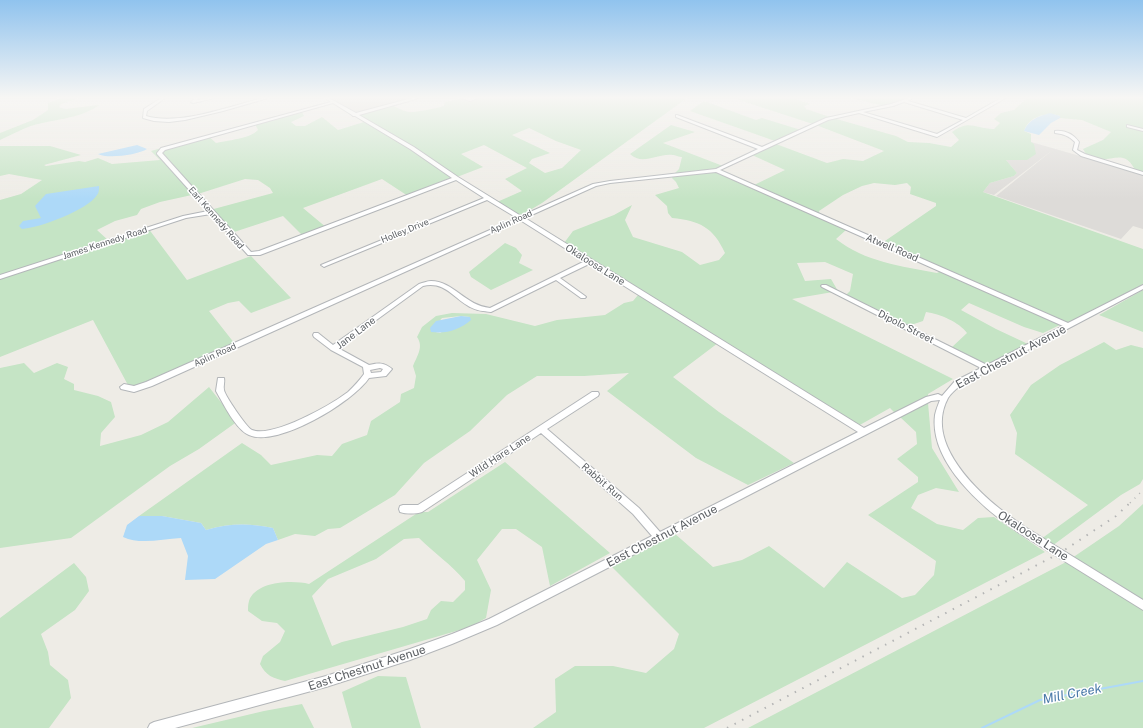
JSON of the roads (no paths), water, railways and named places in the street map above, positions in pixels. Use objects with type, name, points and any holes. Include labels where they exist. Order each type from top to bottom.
[{"type":"street","name":"Earl Kennedy Road","points":[[228,132],[160,151],[159,153],[250,254],[258,254],[456,178]]},
{"type":"street","name":"Okaloosa Lane","points":[[384,132],[412,148],[487,198],[864,432]]},
{"type":"street","points":[[718,132],[762,149]]},
{"type":"street","name":"Aplin Road","points":[[124,387],[131,389],[149,384],[603,183],[716,170],[799,132]]},
{"type":"street","points":[[921,132],[934,136],[944,132]]},
{"type":"street","points":[[1057,132],[1073,137],[1077,142],[1075,150],[1083,155],[1143,174]]},
{"type":"street","name":"Atwell Road","points":[[716,170],[1069,326]]},
{"type":"street","name":"Holley Drive","points":[[324,265],[487,198]]},
{"type":"street","name":"James Kennedy Road","points":[[0,277],[185,217],[211,212]]},
{"type":"street","name":"Jane Lane","points":[[367,368],[333,348],[426,283],[434,282],[443,284],[472,308],[485,311],[494,309],[590,261]]},
{"type":"street","points":[[556,278],[583,296]]},
{"type":"street","name":"Dipolo Street","points":[[824,286],[987,368]]},
{"type":"street","name":"East Chestnut Avenue","points":[[154,728],[359,673],[459,637],[493,622],[930,399],[938,397],[944,399],[958,383],[1143,287]]},
{"type":"street","points":[[316,335],[333,348]]},
{"type":"street","points":[[221,380],[220,391],[246,430],[255,434],[261,434],[271,432],[319,414],[362,384],[368,376],[367,368],[381,365],[388,369],[383,374],[368,376]]},
{"type":"street","name":"Wild Hare Lane","points":[[403,510],[419,509],[595,394]]},
{"type":"street","name":"Okaloosa Lane","points":[[944,399],[938,420],[943,444],[953,464],[975,492],[994,510],[1018,527],[1143,605]]},
{"type":"street","name":"Rabbit Run","points":[[542,429],[636,511],[659,537]]},
{"type":"water","points":[[1028,132],[1042,132],[1039,135]]},
{"type":"water","points":[[137,145],[147,149],[122,156],[98,154]]},
{"type":"water","points":[[99,186],[99,191],[92,201],[74,212],[51,222],[30,228],[22,229],[19,226],[23,221],[41,218],[35,206],[46,194]]},
{"type":"water","points":[[461,316],[470,317],[471,320],[452,330],[431,332],[430,328],[436,321]]},
{"type":"water","points":[[139,516],[162,516],[201,523],[206,530],[231,525],[264,526],[273,528],[278,540],[266,544],[215,579],[185,580],[188,556],[181,538],[137,541],[123,537],[127,525]]},
{"type":"waterway","name":"Mill Creek","points":[[982,728],[1040,700],[1143,681]]},
{"type":"railway","points":[[1131,502],[1143,490]]},
{"type":"railway","points":[[727,728],[1060,553],[1116,516],[1131,502]]}]
